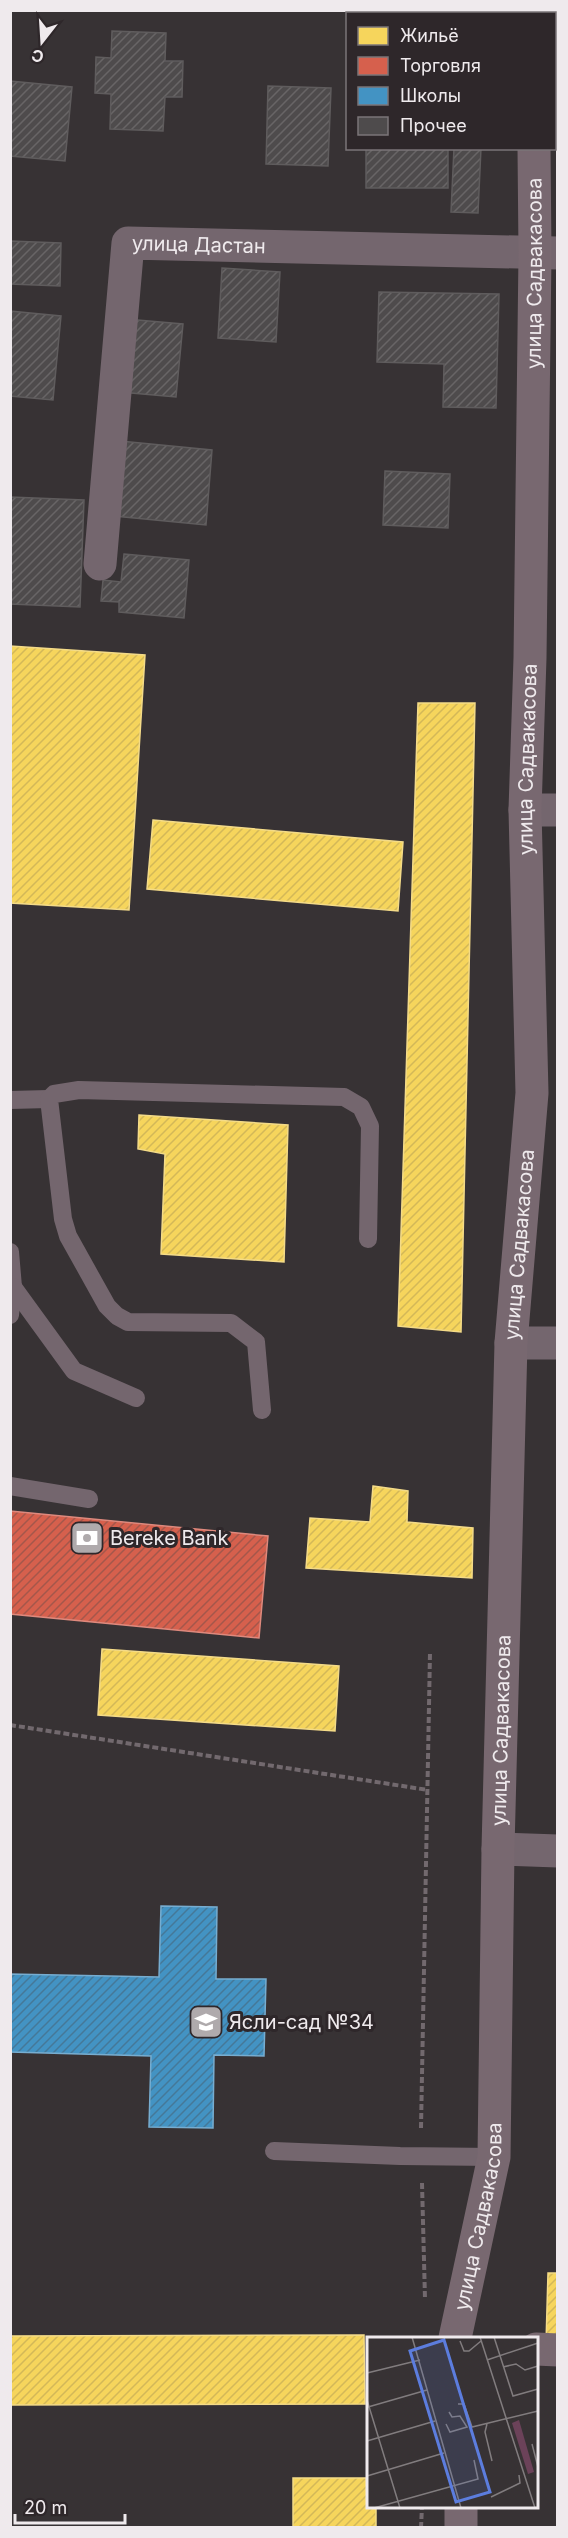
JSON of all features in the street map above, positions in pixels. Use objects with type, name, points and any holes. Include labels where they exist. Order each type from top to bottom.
[{"type":"street","name":"улица Садвакасова","points":[[455,2337],[494,2157],[498,1850],[511,1343],[532,1093],[525,810],[546,253],[534,150]]},
{"type":"street","name":"улица Дастан","points":[[100,564],[128,243],[546,253]]},
{"type":"street","points":[[525,810],[558,810]]},
{"type":"street","points":[[511,1343],[558,1343]]},
{"type":"street","points":[[498,1850],[558,1851]]},
{"type":"street","points":[[538,2349],[558,2350]]},
{"type":"street","points":[[461,2508],[461,2528]]},
{"type":"lane","points":[[10,1100],[49,1099],[54,1094],[79,1090],[344,1097],[361,1107],[370,1126],[368,1239]]},
{"type":"lane","points":[[49,1099],[63,1219],[68,1236],[107,1306],[129,1322],[231,1323],[256,1342],[262,1410]]},
{"type":"lane","points":[[10,1252],[13,1287],[10,1315]]},
{"type":"lane","points":[[13,1287],[74,1371],[136,1398]]},
{"type":"lane","points":[[10,1486],[89,1499]]},
{"type":"lane","points":[[274,2151],[494,2157]]},
{"type":"path","points":[[425,2306],[421,2156],[430,1653]]},
{"type":"path","points":[[10,1725],[428,1790]]},
{"type":"path","points":[[421,2528],[422,2508]]},
{"type":"building: Жильё","points":[[10,646],[145,655],[129,910],[10,903]]},
{"type":"building: Жильё","points":[[418,703],[475,703],[461,1332],[398,1326]]},
{"type":"building: Жильё","points":[[153,820],[403,842],[398,911],[147,889]]},
{"type":"building: Жильё","points":[[139,1115],[288,1125],[284,1262],[161,1254],[165,1154],[138,1149]]},
{"type":"building: Жильё","points":[[373,1486],[408,1491],[407,1522],[473,1528],[472,1578],[306,1568],[310,1518],[370,1522]]},
{"type":"building: Жильё","points":[[102,1649],[339,1666],[335,1731],[98,1715]]},
{"type":"building: Жильё","points":[[548,2273],[558,2273],[558,2343],[546,2343]]},
{"type":"building: Жильё","points":[[364,2335],[365,2404],[10,2405],[10,2336]]},
{"type":"building: Жильё","points":[[293,2478],[367,2478],[367,2508],[376,2508],[376,2528],[293,2528]]},
{"type":"building: Торговля","points":[[10,1511],[268,1536],[259,1638],[10,1614]]},
{"type":"building: Школы","points":[[161,1906],[217,1907],[216,1979],[266,1979],[264,2056],[214,2055],[213,2128],[149,2127],[151,2056],[10,2052],[10,1974],[159,1977]]},
{"type":"building: Прочее","points":[[400,10],[444,10],[444,12],[400,12]]},
{"type":"building: Прочее","points":[[112,31],[166,33],[165,61],[183,61],[182,97],[165,97],[163,131],[110,129],[111,94],[95,93],[96,57],[111,58]]},
{"type":"building: Прочее","points":[[10,81],[72,87],[65,161],[10,156]]},
{"type":"building: Прочее","points":[[268,86],[331,88],[328,166],[266,164]]},
{"type":"building: Прочее","points":[[366,150],[448,150],[448,188],[366,188]]},
{"type":"building: Прочее","points":[[454,150],[481,150],[478,213],[451,212]]},
{"type":"building: Прочее","points":[[10,241],[61,243],[60,286],[10,284]]},
{"type":"building: Прочее","points":[[222,268],[280,272],[276,342],[218,338]]},
{"type":"building: Прочее","points":[[379,292],[499,294],[496,408],[443,407],[444,364],[377,362]]},
{"type":"building: Прочее","points":[[10,311],[61,316],[53,400],[10,396]]},
{"type":"building: Прочее","points":[[126,319],[183,324],[176,397],[120,392]]},
{"type":"building: Прочее","points":[[120,441],[212,450],[206,525],[114,516]]},
{"type":"building: Прочее","points":[[385,471],[450,474],[448,528],[383,525]]},
{"type":"building: Прочее","points":[[10,497],[84,500],[80,607],[10,604]]},
{"type":"building: Прочее","points":[[124,554],[189,560],[184,618],[119,612],[119,602],[101,601],[103,580],[121,582]]},
{"type":"place","name":"Bereke Bank","points":[[87,1538]]},
{"type":"place","name":"Ясли-сад №34","points":[[206,2022]]}]
